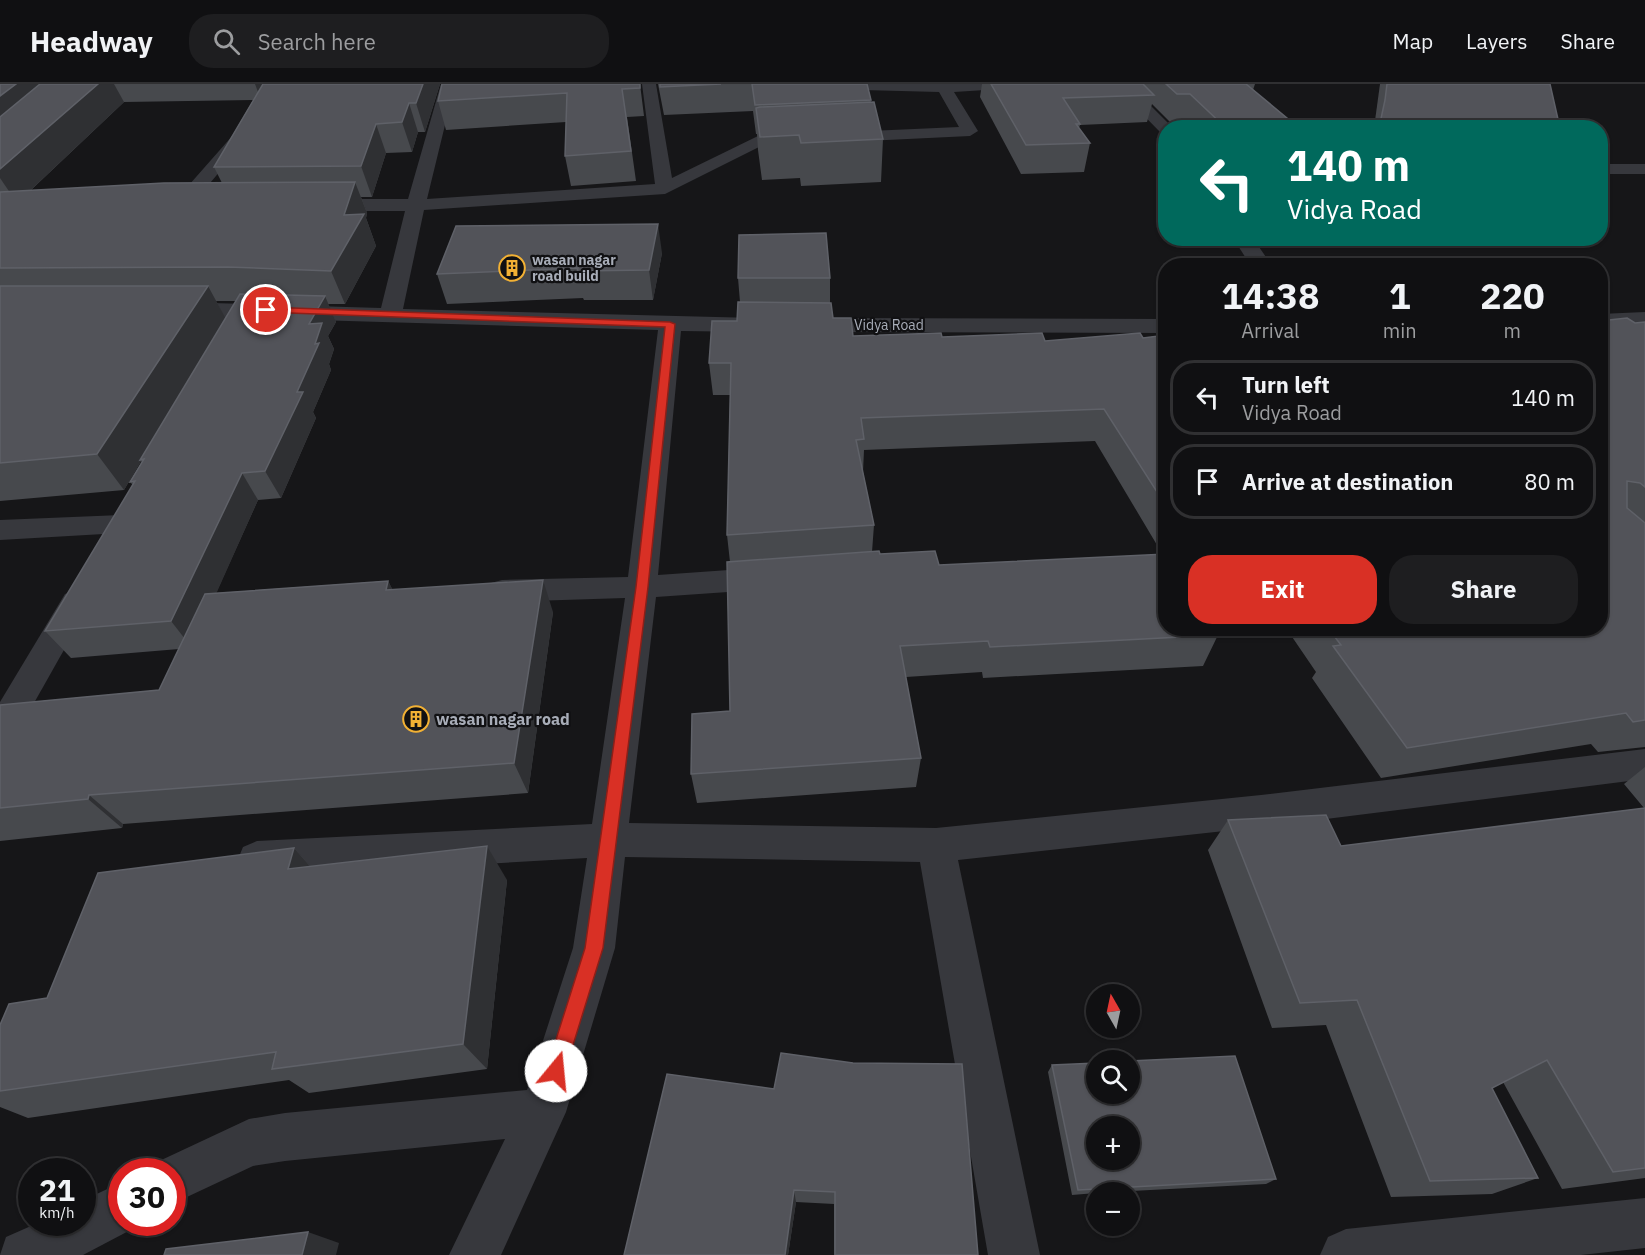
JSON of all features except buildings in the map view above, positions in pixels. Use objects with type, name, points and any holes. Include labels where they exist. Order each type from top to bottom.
[{"type":"street","points":[[181,206],[286,84]]},
{"type":"street","points":[[391,314],[416,205],[448,84]]},
{"type":"street","points":[[649,84],[665,189]]},
{"type":"street","points":[[805,84],[944,86],[1017,84]]},
{"type":"street","points":[[1120,84],[1158,121]]},
{"type":"street","points":[[298,205],[416,205],[665,189],[758,141],[970,131],[944,86]]},
{"type":"street","points":[[1608,169],[1645,169]]},
{"type":"street","points":[[158,207],[216,206]]},
{"type":"street","name":"Vidya Road","points":[[153,309],[391,314],[670,324],[1158,326]]},
{"type":"street","points":[[227,340],[245,310]]},
{"type":"street","points":[[1608,321],[1645,319]]},
{"type":"street","points":[[475,1255],[543,1112],[594,948],[642,587],[670,324]]},
{"type":"street","points":[[1608,327],[1627,339]]},
{"type":"street","points":[[0,530],[127,514],[104,554]]},
{"type":"street","points":[[476,592],[642,587],[795,576]]},
{"type":"street","points":[[0,732],[86,583]]},
{"type":"street","points":[[226,861],[609,840],[936,845],[1261,811],[1645,764]]},
{"type":"street","points":[[936,845],[1014,1255]]},
{"type":"street","points":[[186,1173],[249,1143],[285,1137],[543,1112]]},
{"type":"street","points":[[24,1255],[72,1234],[108,1215]]},
{"type":"street","points":[[1346,1255],[1645,1223]]},
{"type":"place","name":"wasan nagar road build","points":[[512,268]]},
{"type":"place","name":"wasan nagar road","points":[[416,719]]},
{"type":"route","points":[[266,310],[670,324],[642,587],[594,948],[556,1071]]}]
